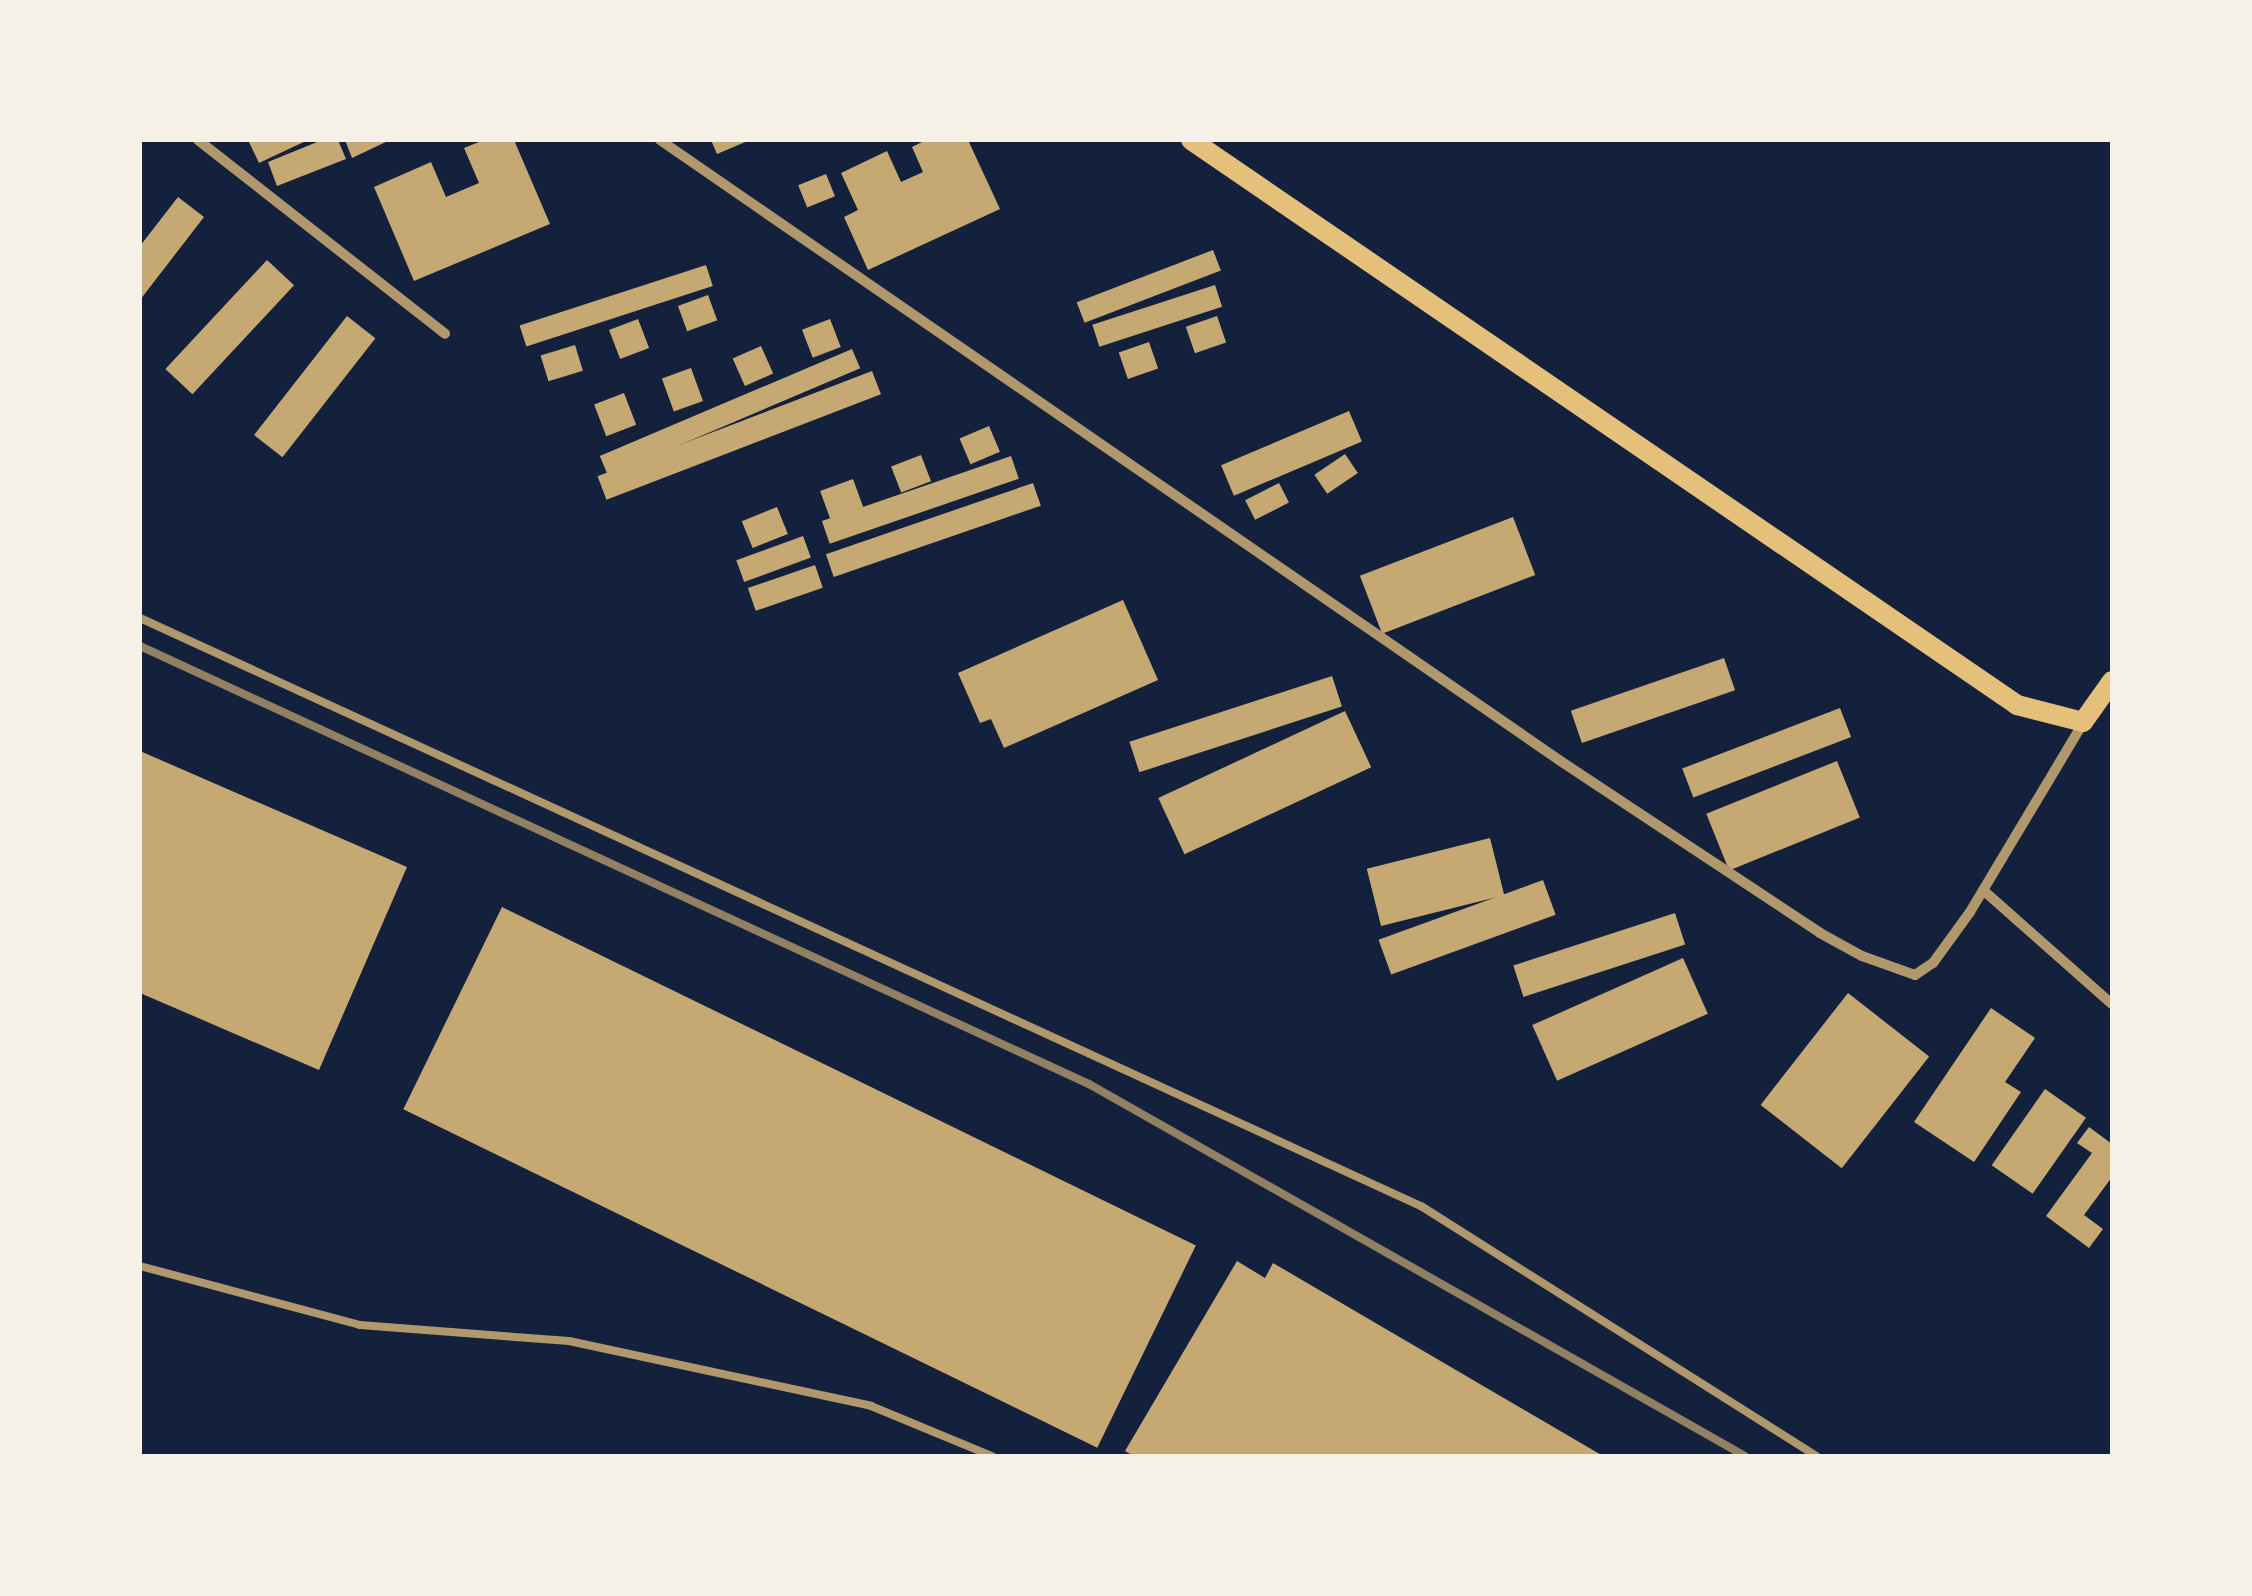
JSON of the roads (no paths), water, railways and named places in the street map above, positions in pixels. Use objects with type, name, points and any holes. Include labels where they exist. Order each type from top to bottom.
[{"type":"main road","points":[[1191,140],[2018,704],[2083,722],[2112,681]]},
{"type":"street","points":[[198,140],[445,334]]},
{"type":"street","points":[[660,140],[1559,760],[1842,947],[1915,975],[1933,964],[1983,890],[2083,722]]},
{"type":"street","points":[[1983,890],[2112,1004]]},
{"type":"lane","points":[[140,618],[1420,1206],[1817,1456]]},
{"type":"lane","points":[[140,1266],[360,1326],[569,1341],[852,1402],[992,1456]]},
{"type":"railway","points":[[140,646],[1089,1084],[1745,1456]]}]
